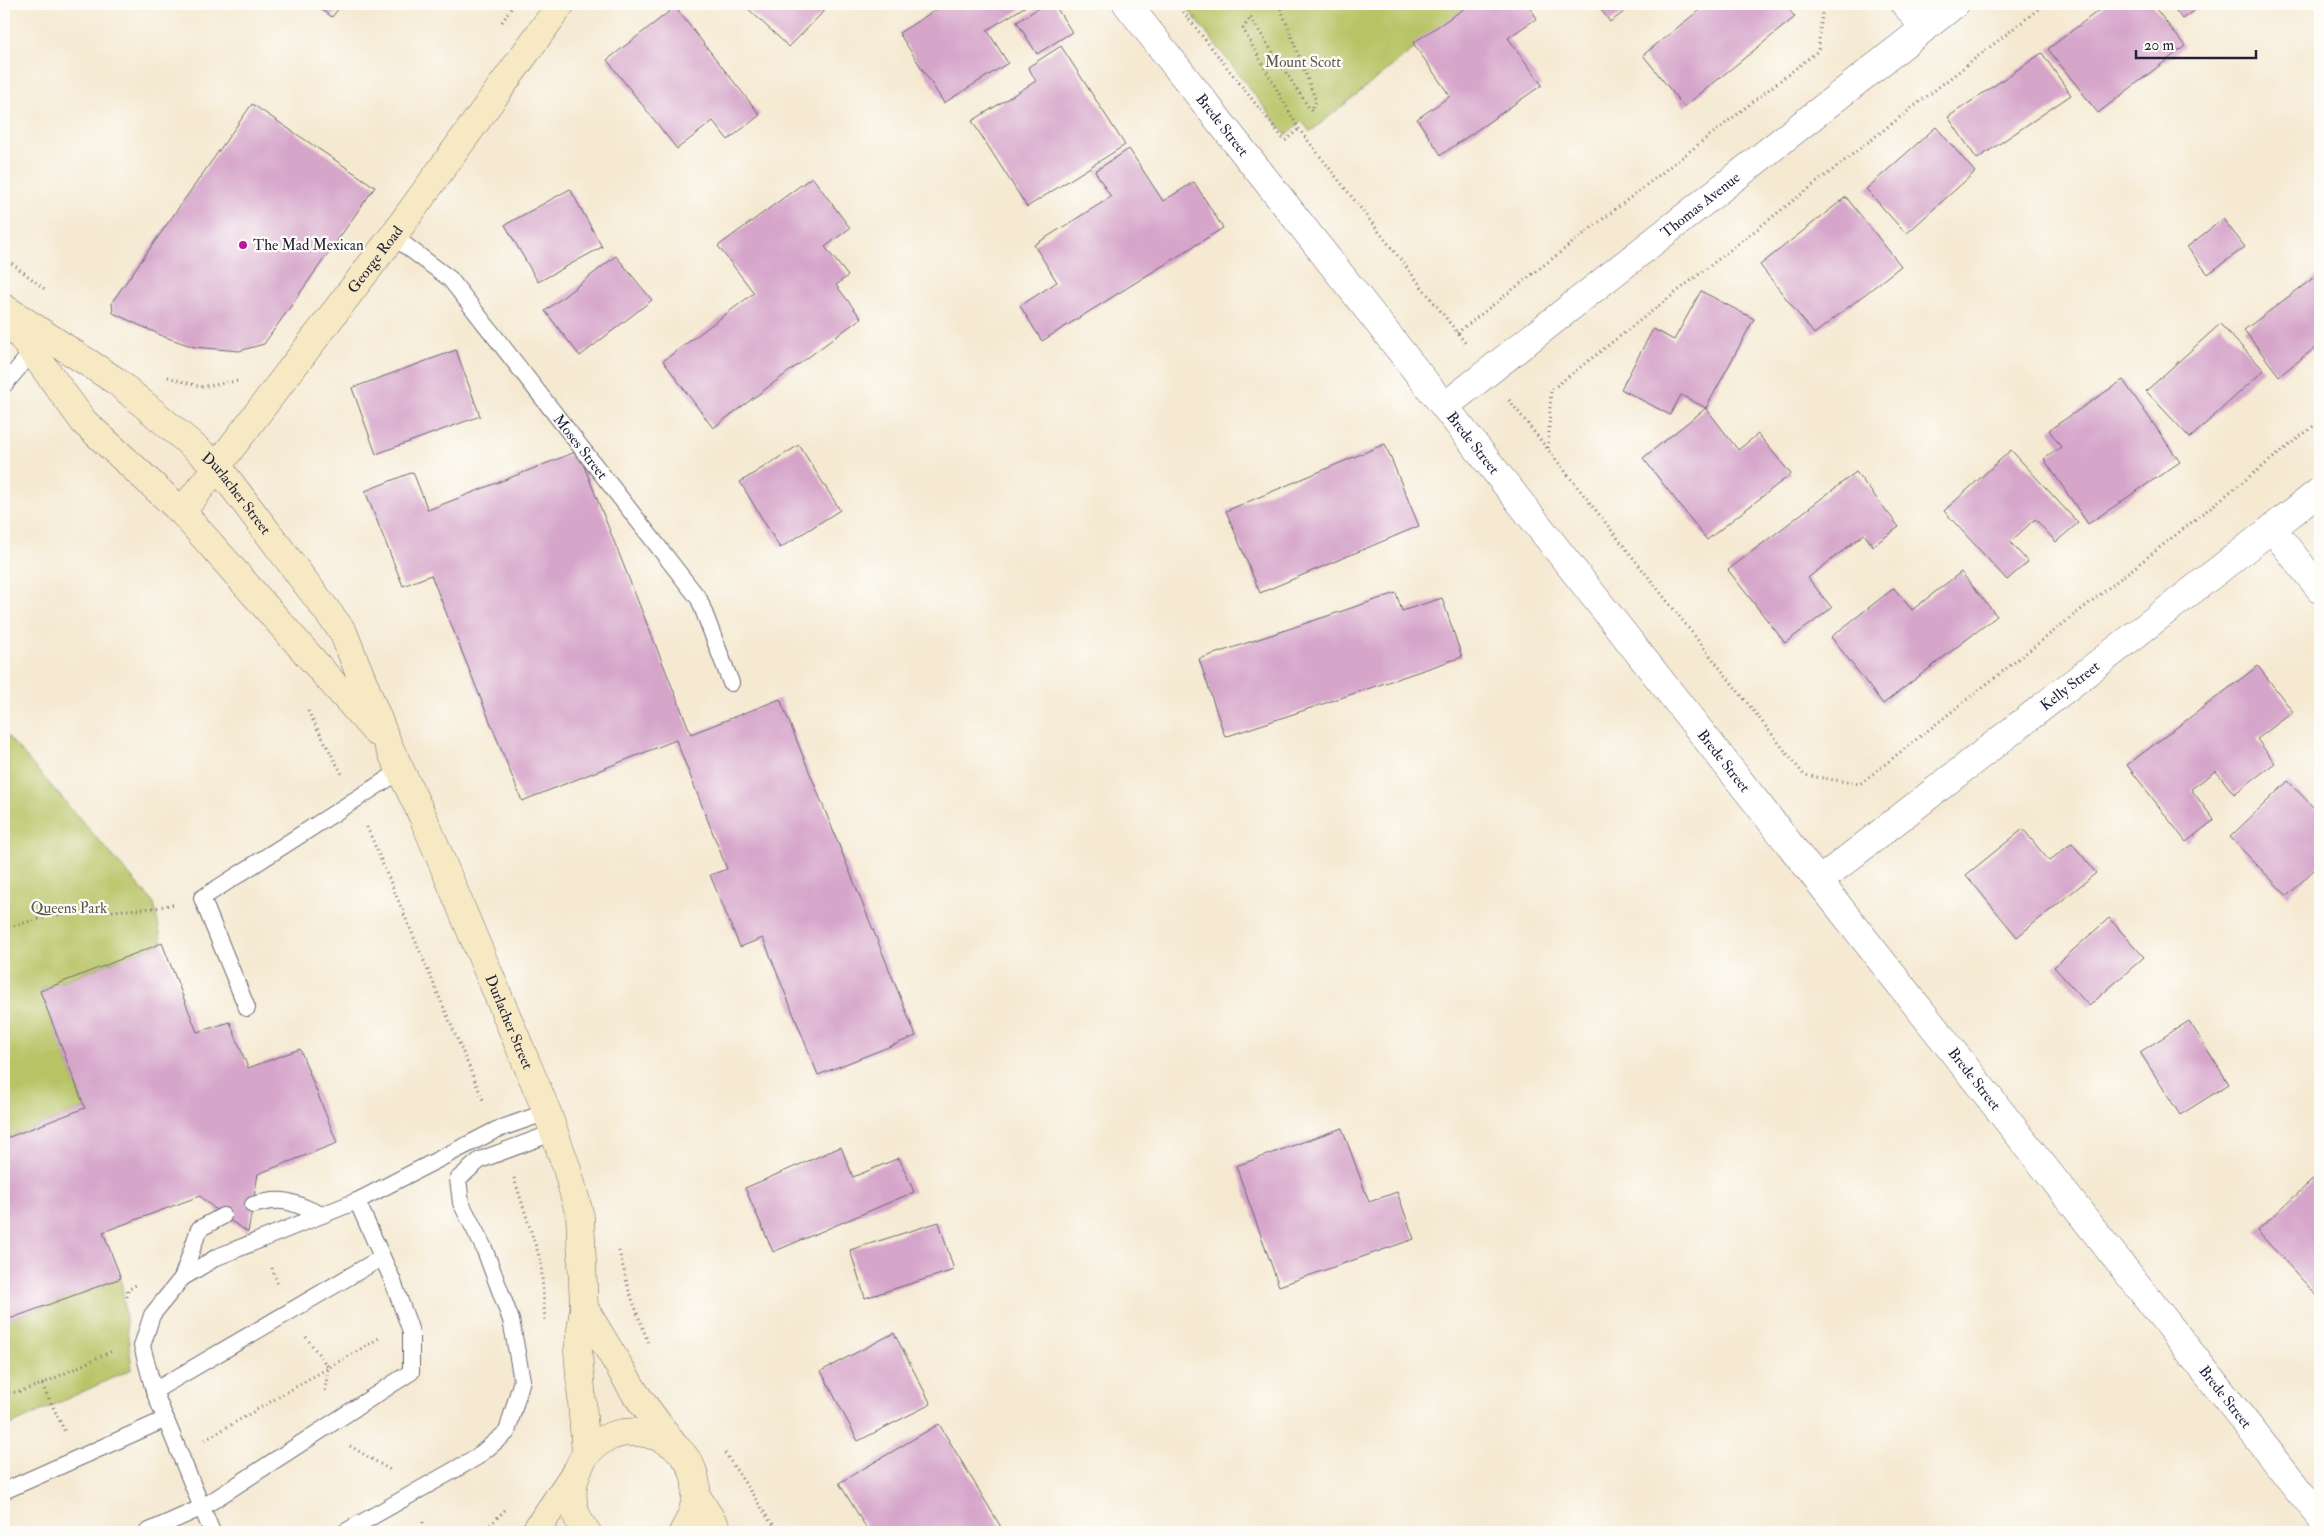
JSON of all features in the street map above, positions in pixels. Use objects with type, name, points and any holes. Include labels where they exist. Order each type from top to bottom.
[{"type":"main road","name":"George Road","points":[[182,512],[393,236],[561,4]]},
{"type":"main road","name":"Durlacher Street","points":[[4,308],[116,381],[218,467],[343,632],[389,747],[423,817],[551,1122],[580,1216],[584,1308],[578,1351],[582,1462],[572,1489],[574,1509],[582,1527],[587,1532]]},
{"type":"main road","name":"Durlacher Street","points":[[4,313],[84,422],[182,512],[389,747]]},
{"type":"main road","name":"Durlacher Street","points":[[584,1308],[625,1378],[687,1460],[695,1478],[697,1497]]},
{"type":"main road","points":[[535,1532],[582,1462],[601,1441],[619,1433],[639,1431],[658,1435],[674,1445]]},
{"type":"main road","points":[[683,1532],[693,1516],[697,1497]]},
{"type":"main road","points":[[697,1497],[719,1532]]},
{"type":"street","name":"Brede Street","points":[[1127,4],[2320,1517]]},
{"type":"street","points":[[1905,4],[1924,27]]},
{"type":"street","name":"Thomas Avenue","points":[[1445,406],[1955,4]]},
{"type":"street","name":"Kelly Street","points":[[1819,881],[2320,491]]},
{"type":"street","points":[[2272,529],[2320,588]]},
{"type":"lane","name":"Moses Street","points":[[393,236],[450,279],[699,599],[731,684]]},
{"type":"lane","points":[[4,385],[32,352]]},
{"type":"lane","points":[[247,1008],[202,898],[400,771]]},
{"type":"lane","points":[[182,1278],[217,1257],[357,1201],[496,1130],[551,1122]]},
{"type":"lane","points":[[345,1532],[477,1457],[507,1432],[522,1380],[511,1320],[484,1248],[461,1203],[458,1179],[480,1160],[551,1122]]},
{"type":"lane","points":[[252,1205],[274,1199],[296,1204],[322,1215]]},
{"type":"lane","points":[[146,1532],[203,1507],[411,1372],[411,1332],[392,1279],[357,1201]]},
{"type":"lane","points":[[212,1532],[154,1391],[142,1346],[152,1315],[182,1278],[199,1229],[223,1216]]},
{"type":"lane","points":[[154,1391],[381,1258]]},
{"type":"lane","points":[[4,1491],[166,1419]]},
{"type":"path","points":[[1177,4],[1285,141],[1300,129]]},
{"type":"path","points":[[1279,4],[1316,101],[1311,111],[1250,17],[1243,29],[1300,129],[1468,347]]},
{"type":"path","points":[[1457,333],[1818,51],[1823,4]]},
{"type":"path","points":[[1548,449],[1551,390],[2045,4]]},
{"type":"path","points":[[160,374],[201,387],[244,380]]},
{"type":"path","points":[[1508,399],[1804,775],[1860,784],[2320,422]]},
{"type":"path","points":[[304,704],[356,801],[486,1109]]},
{"type":"path","points":[[4,928],[55,915],[154,908]]},
{"type":"path","points":[[618,1246],[629,1291],[650,1347]]},
{"type":"path","points":[[181,1455],[384,1336]]},
{"type":"path","points":[[328,1368],[322,1429],[422,1488],[423,1532]]},
{"type":"path","points":[[4,1393],[18,1392],[42,1384],[53,1406]]},
{"type":"path","points":[[722,1449],[770,1521],[781,1532]]},
{"type":"path","points":[[483,1532],[507,1508]]},
{"type":"green space","name":"Mount Scott","points":[[1184,4],[1470,4],[1310,132],[1302,121],[1286,135]]},
{"type":"green space","name":"Queens Park","points":[[4,732],[154,903],[162,943],[40,990],[85,1108],[4,1139]]},
{"type":"green space","points":[[121,1278],[132,1369],[4,1428],[4,1321]]},
{"type":"building","points":[[313,4],[342,4],[332,17]]},
{"type":"building","points":[[743,4],[831,4],[789,47]]},
{"type":"building","points":[[945,4],[1024,4],[1026,6],[987,30],[1008,63],[944,103],[899,33]]},
{"type":"building","points":[[1045,4],[1054,4],[1072,32],[1037,54],[1017,22]]},
{"type":"building","points":[[1471,4],[1527,4],[1537,18],[1508,38],[1542,85],[1441,155],[1417,119],[1450,96],[1413,43]]},
{"type":"building","points":[[1597,4],[1635,4],[1610,22]]},
{"type":"building","points":[[1707,4],[1784,4],[1795,17],[1684,107],[1643,55]]},
{"type":"building","points":[[2107,4],[2152,4],[2185,46],[2098,113],[2048,49]]},
{"type":"building","points":[[2171,4],[2203,4],[2182,19]]},
{"type":"building","points":[[675,7],[760,115],[728,140],[713,121],[677,149],[607,60]]},
{"type":"building","points":[[1061,46],[1125,145],[1027,207],[972,121],[1036,81],[1028,67]]},
{"type":"building","points":[[2042,53],[2071,95],[1977,159],[1948,117]]},
{"type":"building","name":"The Mad Mexican","points":[[252,104],[375,187],[264,344],[239,351],[194,347],[165,337],[113,313],[112,302]]},
{"type":"building","points":[[1936,127],[1975,172],[1906,234],[1866,189]]},
{"type":"building","points":[[1129,149],[1163,201],[1194,182],[1223,228],[1042,341],[1020,306],[1057,282],[1034,245],[1111,197],[1095,171]]},
{"type":"building","points":[[812,177],[850,228],[825,247],[848,276],[836,285],[861,318],[713,428],[663,361],[754,293],[718,246]]},
{"type":"building","points":[[570,189],[602,247],[538,282],[505,225]]},
{"type":"building","points":[[1846,197],[1901,266],[1814,334],[1760,265]]},
{"type":"building","points":[[2223,219],[2245,247],[2208,274],[2187,247]]},
{"type":"building","points":[[616,256],[652,300],[580,356],[545,311]]},
{"type":"building","points":[[2320,273],[2320,344],[2279,376],[2244,330]]},
{"type":"building","points":[[1701,291],[1754,319],[1706,408],[1681,395],[1670,415],[1621,389],[1653,329],[1674,340]]},
{"type":"building","points":[[2220,324],[2264,370],[2190,438],[2146,391]]},
{"type":"building","points":[[456,350],[480,416],[376,454],[352,388]]},
{"type":"building","points":[[2123,380],[2180,462],[2088,524],[2044,459],[2061,447],[2049,430]]},
{"type":"building","points":[[1706,408],[1738,450],[1758,434],[1791,474],[1707,540],[1643,458]]},
{"type":"building","points":[[1385,444],[1419,526],[1260,593],[1226,511]]},
{"type":"building","points":[[799,445],[840,510],[780,548],[740,482]]},
{"type":"building","points":[[2011,450],[2078,523],[2056,542],[2035,519],[2010,542],[2028,562],[2007,580],[1944,511]]},
{"type":"building","points":[[578,451],[691,734],[780,699],[916,1036],[818,1075],[763,938],[740,947],[710,875],[727,869],[676,740],[522,801],[431,575],[403,586],[365,491],[413,472],[428,510]]},
{"type":"building","points":[[1856,472],[1899,527],[1873,546],[1864,534],[1808,578],[1832,608],[1785,643],[1728,570]]},
{"type":"building","points":[[1961,572],[1997,616],[1883,704],[1831,637],[1894,588],[1912,610]]},
{"type":"building","points":[[1396,593],[1402,611],[1442,598],[1462,657],[1225,737],[1199,659]]},
{"type":"building","points":[[2258,666],[2293,712],[2257,739],[2275,763],[2234,794],[2216,771],[2191,789],[2214,820],[2186,842],[2127,765]]},
{"type":"building","points":[[2288,781],[2320,814],[2320,864],[2287,896],[2230,837]]},
{"type":"building","points":[[2023,829],[2049,861],[2072,843],[2096,873],[2017,937],[1966,875]]},
{"type":"building","points":[[2109,918],[2144,957],[2089,1006],[2054,967]]},
{"type":"building","points":[[162,943],[197,1032],[230,1022],[248,1068],[300,1049],[337,1143],[258,1174],[248,1232],[223,1216],[200,1196],[189,1200],[103,1232],[121,1278],[4,1321],[4,1139],[85,1108],[40,991]]},
{"type":"building","points":[[2189,1021],[2229,1084],[2180,1115],[2140,1052]]},
{"type":"building","points":[[1342,1128],[1369,1202],[1397,1192],[1414,1239],[1279,1286],[1236,1166]]},
{"type":"building","points":[[841,1147],[853,1177],[899,1158],[914,1192],[773,1252],[745,1188]]},
{"type":"building","points":[[2320,1173],[2320,1299],[2257,1231]]},
{"type":"building","points":[[939,1222],[954,1270],[865,1298],[850,1250]]},
{"type":"building","points":[[894,1333],[931,1404],[858,1441],[821,1371]]},
{"type":"building","points":[[939,1424],[1004,1532],[869,1532],[839,1483]]},
{"type":"place","name":"The Mad Mexican","points":[[243,245]]}]
